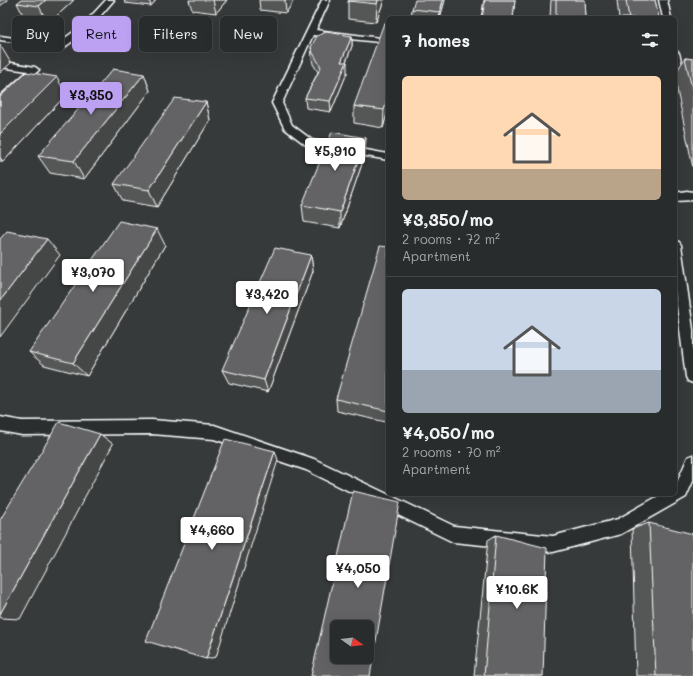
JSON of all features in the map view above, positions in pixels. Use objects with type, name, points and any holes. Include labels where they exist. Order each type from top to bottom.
[{"type":"lane","points":[[0,38],[59,47],[86,27],[110,0]]},
{"type":"lane","points":[[326,0],[277,103],[288,127],[309,142],[386,157]]},
{"type":"lane","points":[[663,0],[667,16]]},
{"type":"lane","points":[[310,32],[386,41]]},
{"type":"lane","points":[[677,61],[681,77],[677,76]]},
{"type":"lane","points":[[0,64],[34,70],[0,101]]},
{"type":"lane","points":[[677,197],[687,195],[693,196]]},
{"type":"lane","points":[[677,260],[693,377]]},
{"type":"lane","points":[[0,424],[22,428],[152,427],[214,432],[309,464],[453,534],[552,544],[621,526],[674,496]]},
{"type":"lane","points":[[677,494],[681,492],[693,462]]},
{"type":"building","points":[[21,0],[46,0],[39,6],[17,3]]},
{"type":"building","points":[[378,0],[377,4],[348,1]]},
{"type":"building","points":[[415,0],[443,0],[440,12],[412,9]]},
{"type":"building","points":[[485,0],[515,0],[513,16],[482,16]]},
{"type":"building","points":[[556,0],[585,0],[586,16],[556,16]]},
{"type":"building","points":[[626,0],[655,0],[659,16],[629,16]]},
{"type":"building","points":[[384,23],[386,24],[386,104],[384,110],[354,106]]},
{"type":"building","points":[[326,32],[352,36],[341,62],[347,62],[330,101],[305,98],[321,67],[311,47],[317,36]]},
{"type":"building","points":[[685,58],[693,59],[693,93]]},
{"type":"building","points":[[113,69],[144,74],[74,161],[38,156]]},
{"type":"building","points":[[26,72],[57,77],[0,134],[0,97]]},
{"type":"building","points":[[175,98],[206,102],[149,190],[114,184]]},
{"type":"building","points":[[332,132],[366,138],[340,212],[302,205]]},
{"type":"building","points":[[119,221],[157,229],[73,363],[29,352]]},
{"type":"building","points":[[7,231],[47,239],[0,301],[0,239]]},
{"type":"building","points":[[380,246],[386,247],[386,411],[336,399]]},
{"type":"building","points":[[275,248],[311,255],[264,380],[222,370]]},
{"type":"building","points":[[59,422],[100,434],[0,614],[0,520]]},
{"type":"building","points":[[225,439],[275,451],[206,659],[146,641]]},
{"type":"building","points":[[353,491],[400,502],[374,653],[374,620],[330,620],[330,664],[372,664],[370,676],[311,676]]},
{"type":"building","points":[[649,523],[693,534],[693,676],[656,676]]},
{"type":"building","points":[[496,535],[547,548],[543,676],[484,676]]}]
